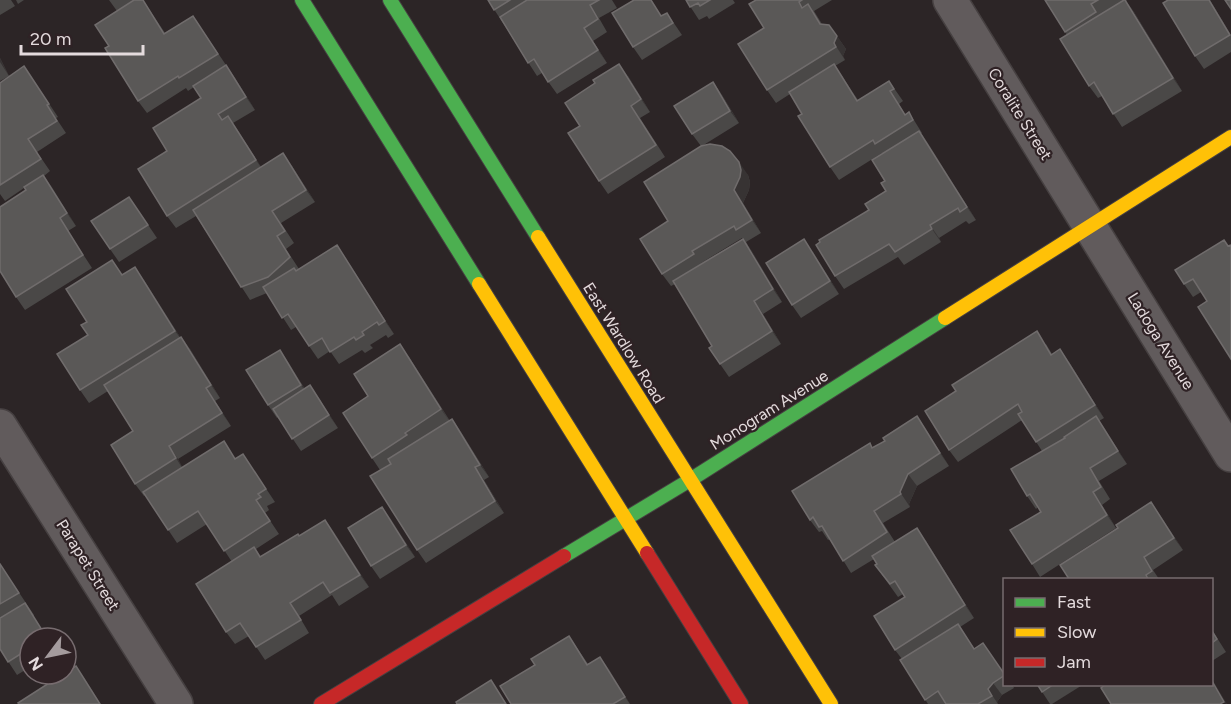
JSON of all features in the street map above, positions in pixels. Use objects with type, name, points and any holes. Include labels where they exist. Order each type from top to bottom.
[{"type":"main road","points":[[302,0],[741,704]]},
{"type":"main road","name":"East Wardlow Road","points":[[390,0],[831,704]]},
{"type":"main road","name":"Monogram Avenue","points":[[321,704],[690,480],[1231,137]]},
{"type":"street","name":"Coralite Street","points":[[950,0],[1090,227]]},
{"type":"street","name":"Ladoga Avenue","points":[[1090,227],[1231,455]]},
{"type":"street","name":"Parapet Street","points":[[0,426],[176,704]]},
{"type":"building","points":[[134,0],[143,0],[164,34],[193,16],[218,54],[138,101],[105,48],[109,46],[95,25]]},
{"type":"building","points":[[488,0],[510,0],[494,10]]},
{"type":"building","points":[[527,0],[599,0],[590,5],[598,19],[584,28],[598,50],[548,82],[534,59],[528,63],[500,17]]},
{"type":"building","points":[[634,0],[651,0],[661,16],[667,13],[673,23],[633,47],[612,13]]},
{"type":"building","points":[[686,0],[710,0],[700,6],[698,3],[690,7]]},
{"type":"building","points":[[756,0],[802,0],[799,2],[802,8],[808,4],[820,24],[829,25],[837,36],[834,43],[836,47],[767,90],[738,44],[764,28],[749,4]]},
{"type":"building","points":[[1045,0],[1098,0],[1091,4],[1096,12],[1065,32]]},
{"type":"building","points":[[1124,0],[1173,78],[1113,114],[1094,82],[1089,86],[1060,39]]},
{"type":"building","points":[[1168,0],[1209,0],[1230,35],[1195,56],[1163,3]]},
{"type":"building","points":[[1225,0],[1231,0],[1231,9]]},
{"type":"building","points":[[619,64],[641,99],[631,106],[656,145],[599,181],[568,133],[580,126],[565,103],[595,83],[593,80]]},
{"type":"building","points":[[834,64],[857,101],[889,81],[894,89],[890,91],[905,115],[909,112],[913,120],[875,144],[873,140],[830,167],[798,116],[802,114],[789,92]]},
{"type":"building","points":[[226,65],[246,97],[218,114],[222,120],[228,116],[256,160],[167,216],[138,169],[167,151],[153,128],[201,98],[193,86]]},
{"type":"building","points":[[24,66],[49,104],[47,105],[57,121],[28,139],[41,159],[0,185],[0,83]]},
{"type":"building","points":[[713,82],[730,111],[692,134],[674,106]]},
{"type":"building","points":[[919,131],[967,207],[960,212],[958,208],[930,225],[932,229],[895,252],[889,244],[835,276],[816,245],[820,242],[819,240],[869,210],[865,204],[886,191],[881,183],[885,181],[872,160]]},
{"type":"building","points":[[710,144],[722,146],[730,151],[739,162],[740,177],[734,190],[752,220],[736,230],[734,226],[692,251],[694,254],[662,274],[640,239],[668,221],[644,182],[701,146]]},
{"type":"building","points":[[283,153],[306,190],[272,211],[285,231],[277,236],[290,257],[268,277],[241,287],[193,210]]},
{"type":"building","points":[[43,175],[67,213],[60,218],[83,255],[16,297],[0,271],[0,207],[26,190],[24,187]]},
{"type":"building","points":[[129,197],[148,225],[110,249],[91,221]]},
{"type":"building","points":[[743,239],[773,289],[754,301],[772,331],[720,364],[709,348],[712,346],[673,281]]},
{"type":"building","points":[[804,239],[830,281],[792,305],[766,263]]},
{"type":"building","points":[[1224,240],[1228,246],[1231,245],[1231,359],[1198,307],[1207,301],[1193,279],[1184,284],[1175,270]]},
{"type":"building","points":[[337,245],[385,321],[379,325],[377,322],[362,332],[364,335],[356,340],[354,337],[330,352],[322,338],[309,346],[288,314],[282,318],[263,287],[294,268],[296,271]]},
{"type":"building","points":[[112,260],[122,275],[135,267],[175,331],[80,390],[57,354],[88,335],[81,325],[87,322],[66,289]]},
{"type":"building","points":[[1037,331],[1051,355],[1060,349],[1095,405],[1036,442],[1018,414],[1022,412],[1018,404],[949,450],[925,411],[956,391],[952,385]]},
{"type":"building","points":[[181,337],[211,385],[206,388],[222,413],[169,446],[176,458],[135,484],[111,445],[133,431],[104,385]]},
{"type":"building","points":[[400,344],[441,409],[372,458],[343,413],[368,396],[354,374]]},
{"type":"building","points":[[280,350],[301,385],[268,405],[246,370]]},
{"type":"building","points":[[310,385],[329,415],[292,439],[273,409]]},
{"type":"building","points":[[917,416],[940,453],[908,474],[901,494],[874,511],[887,532],[843,561],[822,526],[819,527],[813,517],[810,520],[792,491],[870,443],[872,448],[885,441],[883,438]]},
{"type":"building","points":[[1096,416],[1118,451],[1090,468],[1101,487],[1093,492],[1107,515],[1032,564],[1010,530],[1041,512],[1030,494],[1027,496],[1011,469],[1065,438]]},
{"type":"building","points":[[452,419],[480,465],[475,467],[495,501],[417,550],[370,476],[391,464],[388,459]]},
{"type":"building","points":[[224,441],[235,459],[243,454],[266,489],[258,494],[261,497],[256,500],[270,521],[224,551],[198,511],[168,530],[143,492]]},
{"type":"building","points":[[1151,502],[1174,538],[1144,557],[1152,571],[1146,575],[1148,578],[1068,578],[1060,565],[1118,528],[1116,525]]},
{"type":"building","points":[[382,507],[406,545],[371,566],[348,528]]},
{"type":"building","points":[[325,520],[360,575],[330,593],[323,582],[290,603],[301,620],[256,647],[240,623],[226,632],[196,584],[254,547],[260,557]]},
{"type":"building","points":[[917,528],[965,605],[895,650],[874,616],[905,597],[895,581],[890,584],[875,565],[877,564],[872,556]]},
{"type":"building","points":[[0,564],[19,593],[0,604]]},
{"type":"building","points":[[25,603],[39,626],[18,626],[18,656],[8,662],[0,649],[0,618]]},
{"type":"building","points":[[958,624],[974,649],[983,643],[1003,672],[1003,676],[988,689],[992,696],[978,704],[946,704],[938,691],[925,700],[900,660]]},
{"type":"building","points":[[569,636],[587,665],[600,657],[625,697],[613,704],[511,704],[500,686],[535,665],[531,659]]},
{"type":"building","points":[[78,669],[100,704],[19,704],[44,686],[78,686]]},
{"type":"building","points":[[491,680],[506,704],[457,704],[456,702]]},
{"type":"building","points":[[1213,683],[1224,702],[1220,704],[1111,704],[1101,688],[1104,686],[1213,686]]},
{"type":"building","points":[[1038,686],[1051,686],[1042,692]]},
{"type":"traffic: fast","points":[[302,0],[479,284]]},
{"type":"traffic: fast","points":[[390,0],[538,237]]},
{"type":"traffic: fast","points":[[564,556],[690,480],[945,318]]},
{"type":"traffic: slow","points":[[945,318],[1231,137]]},
{"type":"traffic: slow","points":[[538,237],[831,704]]},
{"type":"traffic: slow","points":[[479,284],[647,553]]},
{"type":"traffic: jam","points":[[647,553],[741,704]]},
{"type":"traffic: jam","points":[[321,704],[564,556]]}]
